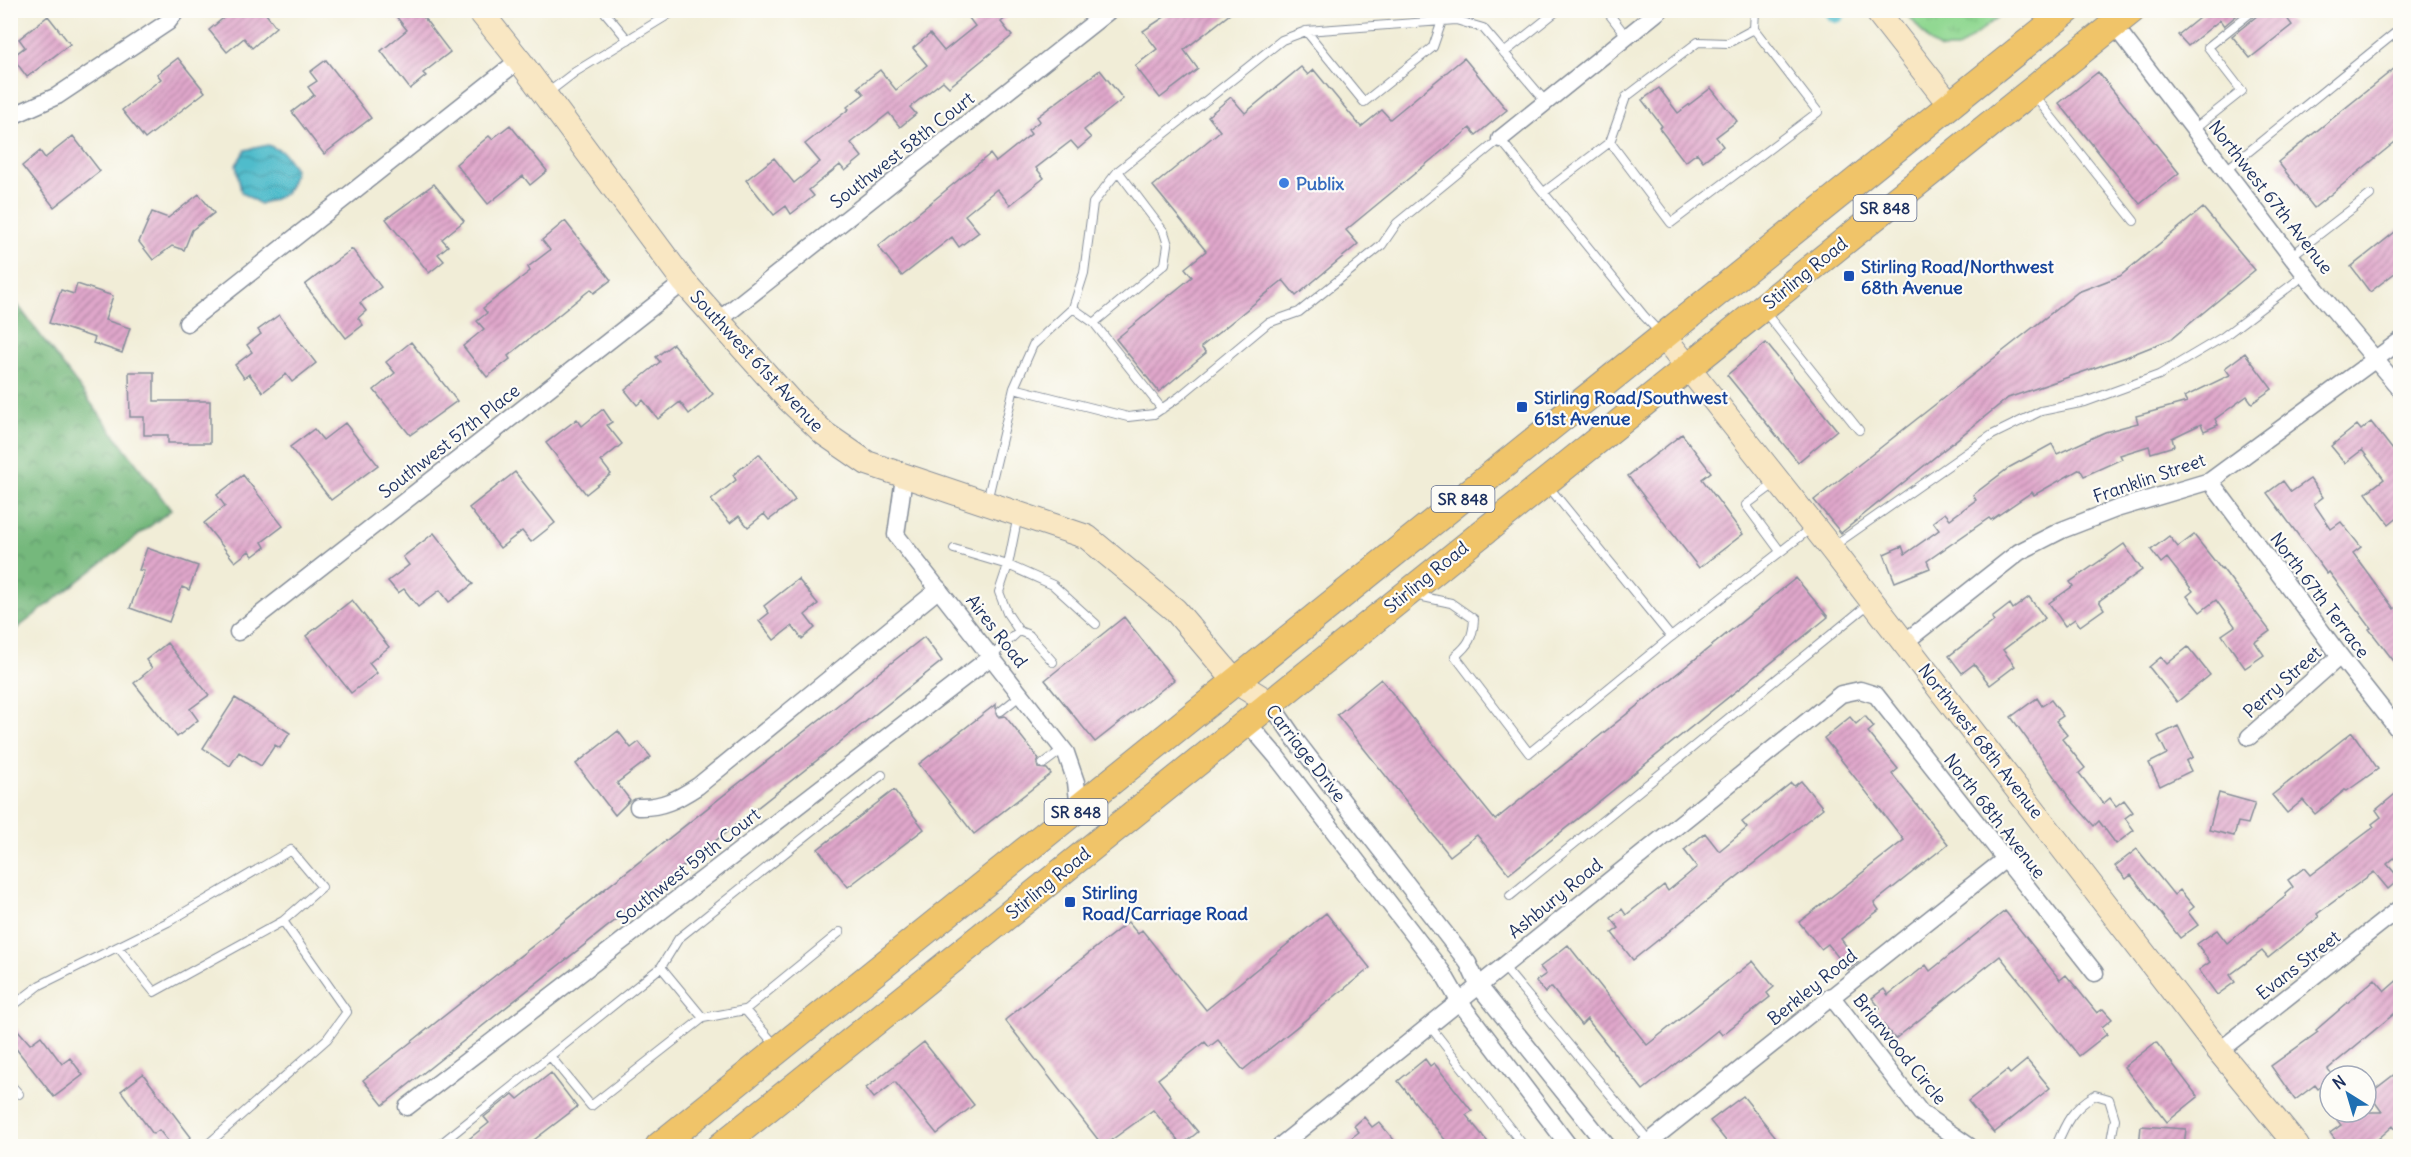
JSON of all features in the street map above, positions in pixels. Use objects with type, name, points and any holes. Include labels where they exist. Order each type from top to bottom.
[{"type":"main road","name":"Stirling Road","points":[[659,1146],[1079,810],[2068,10]]},
{"type":"main road","name":"Stirling Road","points":[[721,1146],[2084,49],[2117,15]]},
{"type":"main road","points":[[779,1050],[803,1080]]},
{"type":"street","points":[[10,117],[57,96],[168,22],[177,10]]},
{"type":"street","name":"Southwest 61st Avenue","points":[[479,10],[519,60],[684,282],[789,400],[825,434],[867,463],[1087,537],[1175,610],[1236,682]]},
{"type":"street","name":"Southwest 58th Court","points":[[718,320],[1110,10]]},
{"type":"street","points":[[1500,139],[1660,10]]},
{"type":"street","points":[[1876,10],[1951,106]]},
{"type":"street","name":"Northwest 67th Avenue","points":[[2117,15],[2194,129],[2291,256],[2400,389]]},
{"type":"street","points":[[187,323],[519,60]]},
{"type":"street","name":"Southwest 57th Place","points":[[238,632],[684,282]]},
{"type":"street","name":"Northwest 68th Avenue","points":[[1664,337],[1905,642],[2219,1051],[2297,1146]]},
{"type":"street","name":"Franklin Street","points":[[1905,642],[2019,552],[2116,509],[2210,481],[2400,341]]},
{"type":"street","name":"Aires Road","points":[[904,477],[896,535],[1063,749],[1076,782],[1079,810]]},
{"type":"street","name":"North 67th Terrace","points":[[2210,481],[2340,656],[2400,732]]},
{"type":"street","points":[[638,807],[653,807],[673,802],[698,786],[939,589]]},
{"type":"street","name":"Southwest 59th Court","points":[[407,1107],[992,656]]},
{"type":"street","name":"Perry Street","points":[[2249,737],[2340,656]]},
{"type":"street","name":"Carriage Drive","points":[[1236,682],[1270,703],[1468,963],[1478,985],[1607,1146]]},
{"type":"street","name":"Carriage Drive","points":[[1236,682],[1247,722],[1443,973],[1459,1000],[1569,1146]]},
{"type":"street","name":"North 68th Avenue","points":[[1860,690],[1876,695],[2095,973]]},
{"type":"street","name":"Ashbury Road","points":[[1280,1146],[1841,694],[1860,690]]},
{"type":"street","points":[[1296,783],[1317,767]]},
{"type":"street","name":"Berkley Road","points":[[1647,1144],[2004,860]]},
{"type":"street","name":"Evans Street","points":[[2219,1051],[2400,908]]},
{"type":"street","name":"Briarwood Circle","points":[[1831,996],[1921,1113],[1969,1146]]},
{"type":"lane","points":[[603,10],[628,40]]},
{"type":"lane","points":[[545,95],[575,72],[676,10]]},
{"type":"lane","points":[[1504,53],[1558,10]]},
{"type":"lane","points":[[1606,10],[1627,37]]},
{"type":"lane","points":[[1610,142],[1671,223],[1818,112],[1754,28],[1755,10]]},
{"type":"lane","points":[[2194,129],[2242,91],[2208,47],[2254,10]]},
{"type":"lane","points":[[1306,31],[1364,102],[1433,47],[1442,21]]},
{"type":"lane","points":[[986,504],[1014,388],[1033,345],[1073,308],[1084,273],[1093,203],[1118,171],[1282,40],[1306,31],[1456,21],[1483,28],[1546,102]]},
{"type":"lane","points":[[1544,192],[1610,142],[1626,97],[1698,42],[1728,43],[1754,28]]},
{"type":"lane","points":[[2226,170],[2400,28]]},
{"type":"lane","points":[[2031,91],[2134,221]]},
{"type":"lane","points":[[1014,388],[1128,417],[1154,414],[1268,323],[1299,312],[1382,245],[1397,223],[1500,139],[1644,316],[1664,337]]},
{"type":"lane","points":[[1094,323],[1165,264],[1168,245],[1164,232],[1118,171]]},
{"type":"lane","points":[[2291,256],[2370,195]]},
{"type":"lane","points":[[1831,548],[1992,435],[2041,411],[2085,402],[2159,375],[2223,337],[2306,274]]},
{"type":"lane","points":[[1073,308],[1094,323],[1162,409]]},
{"type":"lane","points":[[1761,308],[1859,430]]},
{"type":"lane","points":[[1778,481],[1746,505],[1780,551]]},
{"type":"lane","points":[[1544,482],[1671,637]]},
{"type":"lane","points":[[1018,514],[1008,565],[999,592],[1007,613],[1019,632],[1029,635],[1053,662]]},
{"type":"lane","points":[[1406,593],[1451,603],[1474,619],[1473,635],[1466,647],[1455,656],[1529,753],[1671,637],[1814,526]]},
{"type":"lane","points":[[954,549],[1008,565],[1053,585],[1096,624]]},
{"type":"lane","points":[[1510,896],[1872,601]]},
{"type":"lane","points":[[992,656],[1019,632]]},
{"type":"lane","points":[[1001,711],[1022,695]]},
{"type":"lane","points":[[1043,764],[1063,749]]},
{"type":"lane","points":[[438,1146],[661,967],[680,938],[882,775]]},
{"type":"lane","points":[[10,1008],[40,985],[168,922],[291,850],[322,887],[283,921],[154,992],[118,947]]},
{"type":"lane","points":[[206,1146],[327,1039],[348,1012],[283,921]]},
{"type":"lane","points":[[550,1056],[591,1106],[703,1017],[745,1010],[840,932]]},
{"type":"lane","points":[[1503,965],[1647,1144]]},
{"type":"lane","points":[[661,967],[703,1017]]},
{"type":"lane","points":[[745,1010],[779,1050]]},
{"type":"lane","points":[[1429,1025],[1524,1146]]},
{"type":"lane","points":[[10,1084],[18,1094]]},
{"type":"lane","points":[[2056,1146],[2067,1121],[2078,1105],[2095,1095],[2109,1098],[2115,1119],[2110,1146]]},
{"type":"green space","points":[[1905,11],[2006,11],[1957,49],[1941,49],[1931,43]]},
{"type":"green space","points":[[11,296],[171,510],[11,633]]},
{"type":"water","points":[[268,145],[283,152],[295,169],[291,184],[285,193],[260,204],[241,192],[236,165],[245,150]]},
{"type":"building","points":[[233,10],[263,10],[276,27],[252,48],[244,38],[227,52],[209,30]]},
{"type":"building","points":[[391,10],[418,10],[450,52],[423,73],[426,76],[410,89],[381,51],[407,30]]},
{"type":"building","points":[[963,10],[1014,10],[1001,22],[1012,36],[949,87],[943,81],[910,107],[916,114],[900,127],[889,113],[851,143],[862,157],[845,171],[840,165],[809,190],[814,196],[791,214],[786,206],[774,215],[746,180],[774,158],[794,183],[820,162],[805,144],[864,94],[858,87],[880,70],[896,90],[927,65],[913,48],[930,34],[944,51],[975,26]]},
{"type":"building","points":[[1175,10],[1235,10],[1184,50],[1198,69],[1160,98],[1135,66],[1157,49],[1143,31]]},
{"type":"building","points":[[2209,10],[2243,10],[2224,26],[2220,20],[2188,46],[2178,35]]},
{"type":"building","points":[[2260,10],[2281,10],[2292,25],[2250,58],[2232,36],[2258,15]]},
{"type":"building","points":[[48,16],[70,44],[27,77],[12,57],[25,47],[19,39]]},
{"type":"building","points":[[178,58],[205,92],[145,139],[122,110],[161,79],[157,74]]},
{"type":"building","points":[[1464,58],[1507,110],[1476,135],[1470,128],[1346,230],[1358,244],[1296,296],[1283,280],[1201,347],[1206,353],[1159,392],[1116,339],[1192,277],[1185,268],[1206,251],[1153,186],[1220,131],[1208,116],[1231,97],[1245,113],[1301,67],[1308,75],[1314,70],[1361,127],[1382,110],[1390,119]]},
{"type":"building","points":[[326,60],[371,118],[324,154],[292,112],[314,95],[308,87],[317,81],[310,72]]},
{"type":"building","points":[[2400,64],[2400,138],[2314,208],[2278,162]]},
{"type":"building","points":[[1100,70],[1123,99],[1084,130],[1091,138],[1078,149],[1071,141],[1036,168],[1044,178],[1010,205],[997,189],[965,215],[979,232],[959,247],[952,237],[902,276],[878,246],[990,154],[996,162],[1031,134],[1028,130],[1040,121],[1037,117]]},
{"type":"building","points":[[2098,72],[2179,173],[2140,204],[2059,103]]},
{"type":"building","points":[[1659,88],[1678,113],[1711,88],[1737,121],[1716,137],[1723,146],[1703,161],[1697,153],[1685,162],[1659,128],[1662,126],[1642,100]]},
{"type":"building","points":[[510,125],[547,171],[530,185],[523,176],[488,204],[456,164],[489,136],[492,139]]},
{"type":"building","points":[[73,136],[100,171],[54,207],[22,166],[40,151],[45,158]]},
{"type":"building","points":[[434,184],[464,221],[442,239],[448,246],[438,254],[444,261],[429,273],[386,219]]},
{"type":"building","points":[[199,194],[214,213],[192,230],[184,250],[172,246],[153,260],[139,242],[152,212],[168,218]]},
{"type":"building","points":[[2203,208],[2255,270],[2171,339],[2008,398],[1841,533],[1814,500],[2078,292],[2120,276]]},
{"type":"building","points":[[565,221],[611,280],[594,293],[591,289],[508,356],[510,359],[487,377],[463,346],[484,329],[477,321],[487,313],[483,308],[530,271],[528,267],[550,250],[542,240]]},
{"type":"building","points":[[2400,228],[2400,269],[2370,292],[2351,267]]},
{"type":"building","points":[[352,249],[381,287],[360,303],[366,311],[358,318],[363,325],[346,338],[305,285]]},
{"type":"building","points":[[77,284],[113,296],[105,320],[130,328],[122,353],[93,343],[95,338],[49,323],[61,290],[74,294]]},
{"type":"building","points":[[279,315],[316,363],[292,382],[286,374],[263,392],[249,374],[244,378],[235,365],[252,352],[247,345],[261,334],[258,330]]},
{"type":"building","points":[[411,342],[457,401],[410,435],[374,390],[395,373],[386,362]]},
{"type":"building","points":[[1766,343],[1837,430],[1798,462],[1727,375]]},
{"type":"building","points":[[673,344],[713,394],[689,414],[680,402],[658,419],[643,400],[637,405],[625,390],[660,362],[656,357]]},
{"type":"building","points":[[2245,353],[2272,389],[2252,403],[2247,396],[2215,419],[2218,425],[2204,431],[2201,424],[2172,438],[2174,446],[2151,453],[2149,446],[2120,455],[2122,459],[2084,476],[2080,469],[2034,495],[2032,492],[1991,520],[1989,518],[1927,561],[1930,568],[1895,582],[1884,554],[1902,546],[1905,554],[1939,530],[1933,522],[1945,513],[1950,519],[1976,500],[1973,495],[2010,467],[2052,444],[2057,454],[2105,432],[2138,423],[2136,416],[2187,402],[2184,397],[2230,375],[2225,368]]},
{"type":"building","points":[[129,372],[154,372],[154,401],[210,401],[210,443],[168,443],[168,435],[144,435],[144,417],[130,417]]},
{"type":"building","points":[[603,409],[612,422],[607,425],[622,444],[601,461],[611,474],[586,494],[546,443],[577,419],[582,426]]},
{"type":"building","points":[[2371,422],[2400,459],[2400,515],[2389,524],[2366,493],[2384,479],[2362,450],[2345,463],[2331,446],[2357,425],[2361,430]]},
{"type":"building","points":[[345,423],[378,465],[331,500],[290,447],[314,429],[323,440]]},
{"type":"building","points":[[1682,434],[1711,472],[1702,479],[1743,534],[1699,568],[1628,476]]},
{"type":"building","points":[[759,454],[795,500],[769,520],[764,514],[748,527],[739,516],[730,523],[711,500],[736,480],[733,475]]},
{"type":"building","points":[[515,472],[555,523],[531,542],[522,531],[500,548],[469,508]]},
{"type":"building","points":[[243,475],[283,526],[262,542],[265,547],[253,556],[249,551],[235,562],[204,523],[225,506],[217,495]]},
{"type":"building","points":[[2310,479],[2323,497],[2314,504],[2331,529],[2341,522],[2361,547],[2353,553],[2394,609],[2400,604],[2400,669],[2329,572],[2327,574],[2267,493],[2283,481],[2291,492]]},
{"type":"building","points":[[434,533],[473,584],[449,602],[440,590],[418,607],[404,589],[398,593],[388,581],[409,565],[403,557]]},
{"type":"building","points":[[2194,535],[2270,631],[2255,642],[2264,655],[2245,668],[2222,635],[2235,626],[2216,600],[2200,612],[2187,596],[2193,591],[2167,558],[2161,563],[2151,550],[2169,536],[2178,547]]},
{"type":"building","points":[[2124,544],[2142,570],[2099,601],[2104,609],[2080,626],[2075,619],[2065,626],[2049,603],[2073,586],[2070,582]]},
{"type":"building","points":[[147,548],[198,566],[189,590],[182,587],[169,622],[130,608],[144,571],[139,570]]},
{"type":"building","points":[[1796,578],[1828,617],[1509,874],[1477,835],[1450,856],[1337,715],[1381,679],[1495,820]]},
{"type":"building","points":[[798,579],[818,604],[805,615],[815,628],[802,639],[792,626],[774,640],[759,621],[769,613],[764,606]]},
{"type":"building","points":[[2029,597],[2045,618],[2003,650],[2015,666],[1990,685],[1974,664],[1962,673],[1949,656],[1994,621],[1992,618],[2010,604],[2013,609]]},
{"type":"building","points":[[352,600],[389,647],[369,663],[377,673],[351,693],[306,636]]},
{"type":"building","points":[[1124,617],[1174,680],[1095,742],[1045,680]]},
{"type":"building","points":[[924,637],[942,661],[383,1105],[363,1080]]},
{"type":"building","points":[[167,643],[209,695],[190,709],[198,720],[177,737],[134,683],[152,668],[146,660]]},
{"type":"building","points":[[2188,647],[2210,675],[2177,702],[2149,667],[2161,657],[2167,664]]},
{"type":"building","points":[[235,698],[290,733],[280,748],[275,745],[261,766],[239,752],[230,766],[203,748]]},
{"type":"building","points":[[2037,698],[2042,706],[2051,700],[2063,716],[2056,721],[2067,735],[2062,739],[2085,768],[2079,773],[2103,804],[2110,798],[2116,806],[2124,800],[2133,812],[2125,818],[2134,830],[2116,844],[2099,821],[2094,826],[2071,800],[2011,717]]},
{"type":"building","points":[[996,704],[996,714],[999,717],[1005,716],[1039,759],[1038,768],[1047,769],[1051,774],[974,834],[919,764]]},
{"type":"building","points":[[1865,716],[1874,727],[1868,732],[1898,769],[1892,774],[1948,844],[1874,903],[1879,910],[1841,939],[1858,962],[1848,970],[1828,944],[1821,949],[1799,922],[1904,840],[1824,738],[1850,717],[1856,724]]},
{"type":"building","points":[[2178,726],[2193,757],[2186,761],[2191,771],[2160,786],[2149,763],[2167,754],[2158,736]]},
{"type":"building","points":[[618,731],[631,748],[639,742],[651,757],[617,783],[630,800],[615,815],[576,764]]},
{"type":"building","points":[[2352,732],[2378,769],[2347,791],[2345,790],[2315,814],[2303,800],[2287,813],[2272,795]]},
{"type":"building","points":[[1801,781],[1823,808],[1633,960],[1612,933],[1619,928],[1611,918],[1622,909],[1626,915],[1664,885],[1668,891],[1697,867],[1684,850],[1705,833],[1719,851],[1747,828],[1742,822],[1791,783],[1794,786]]},
{"type":"building","points":[[894,790],[924,829],[848,887],[818,849]]},
{"type":"building","points":[[2400,790],[2400,853],[2387,864],[2400,879],[2388,889],[2374,872],[2317,914],[2319,917],[2268,958],[2262,951],[2230,975],[2235,982],[2217,995],[2199,970],[2210,962],[2197,944],[2217,930],[2227,943],[2286,896],[2285,894],[2293,887],[2288,880],[2304,868],[2310,875],[2374,827],[2372,824],[2381,817],[2376,810]]},
{"type":"building","points":[[2219,793],[2255,803],[2248,824],[2238,822],[2234,836],[2209,830]]},
{"type":"building","points":[[2137,849],[2174,895],[2180,890],[2194,907],[2188,912],[2198,925],[2180,938],[2131,875],[2126,879],[2115,866]]},
{"type":"building","points":[[2005,911],[2060,980],[2066,975],[2097,1013],[2103,1009],[2112,1019],[2102,1027],[2107,1034],[2079,1056],[2000,956],[1895,1039],[1874,1013],[1880,1008],[1872,998],[1884,989],[1888,995],[1926,965],[1930,971]]},
{"type":"building","points":[[1326,913],[1370,968],[1243,1070],[1218,1040],[1209,1047],[1205,1042],[1158,1079],[1171,1096],[1169,1097],[1198,1132],[1182,1145],[1153,1110],[1103,1146],[1005,1020],[1128,922],[1138,934],[1142,930],[1206,1010]]},
{"type":"building","points":[[1568,945],[1647,1045],[1753,961],[1774,987],[1767,993],[1770,997],[1722,1035],[1718,1030],[1643,1090],[1587,1019],[1581,1025],[1551,987],[1545,993],[1536,981],[1546,974],[1540,967]]},
{"type":"building","points":[[2400,978],[2400,1009],[2334,1064],[2318,1064],[2318,1089],[2315,1085],[2295,1100],[2271,1066],[2318,1032],[2316,1030],[2375,979],[2385,991]]},
{"type":"building","points":[[10,1021],[30,1044],[41,1036],[62,1064],[70,1058],[83,1075],[54,1097],[10,1041]]},
{"type":"building","points":[[924,1042],[974,1105],[937,1134],[895,1082],[874,1098],[866,1088]]},
{"type":"building","points":[[2156,1042],[2198,1097],[2167,1122],[2124,1067]]},
{"type":"building","points":[[1425,1059],[1430,1066],[1434,1063],[1472,1111],[1466,1115],[1491,1146],[1450,1146],[1398,1081]]},
{"type":"building","points":[[2027,1060],[2050,1088],[1994,1133],[1968,1101],[2007,1070],[2010,1074]]},
{"type":"building","points":[[2400,1070],[2400,1135],[2393,1126],[2370,1146],[2340,1146],[2330,1133],[2340,1124],[2378,1124],[2378,1112],[2382,1112],[2378,1106],[2378,1087]]},
{"type":"building","points":[[551,1073],[577,1107],[526,1146],[460,1146],[489,1123],[484,1117],[513,1094],[518,1099]]},
{"type":"building","points":[[143,1074],[191,1137],[178,1146],[172,1146],[159,1130],[153,1134],[121,1091]]},
{"type":"building","points":[[1743,1096],[1783,1146],[1730,1146],[1710,1121]]},
{"type":"building","points":[[1364,1117],[1372,1127],[1379,1122],[1399,1146],[1341,1146],[1359,1132],[1354,1126]]},
{"type":"building","points":[[2141,1126],[2186,1129],[2184,1146],[2139,1146]]},
{"type":"place","name":"Publix","points":[[1284,183]]},
{"type":"place","name":"Stirling Road/Northwest 68th Avenue","points":[[1849,276]]},
{"type":"place","name":"Stirling Road/Southwest 61st Avenue","points":[[1522,407]]},
{"type":"place","name":"Stirling Road/Carriage Road","points":[[1070,902]]}]
